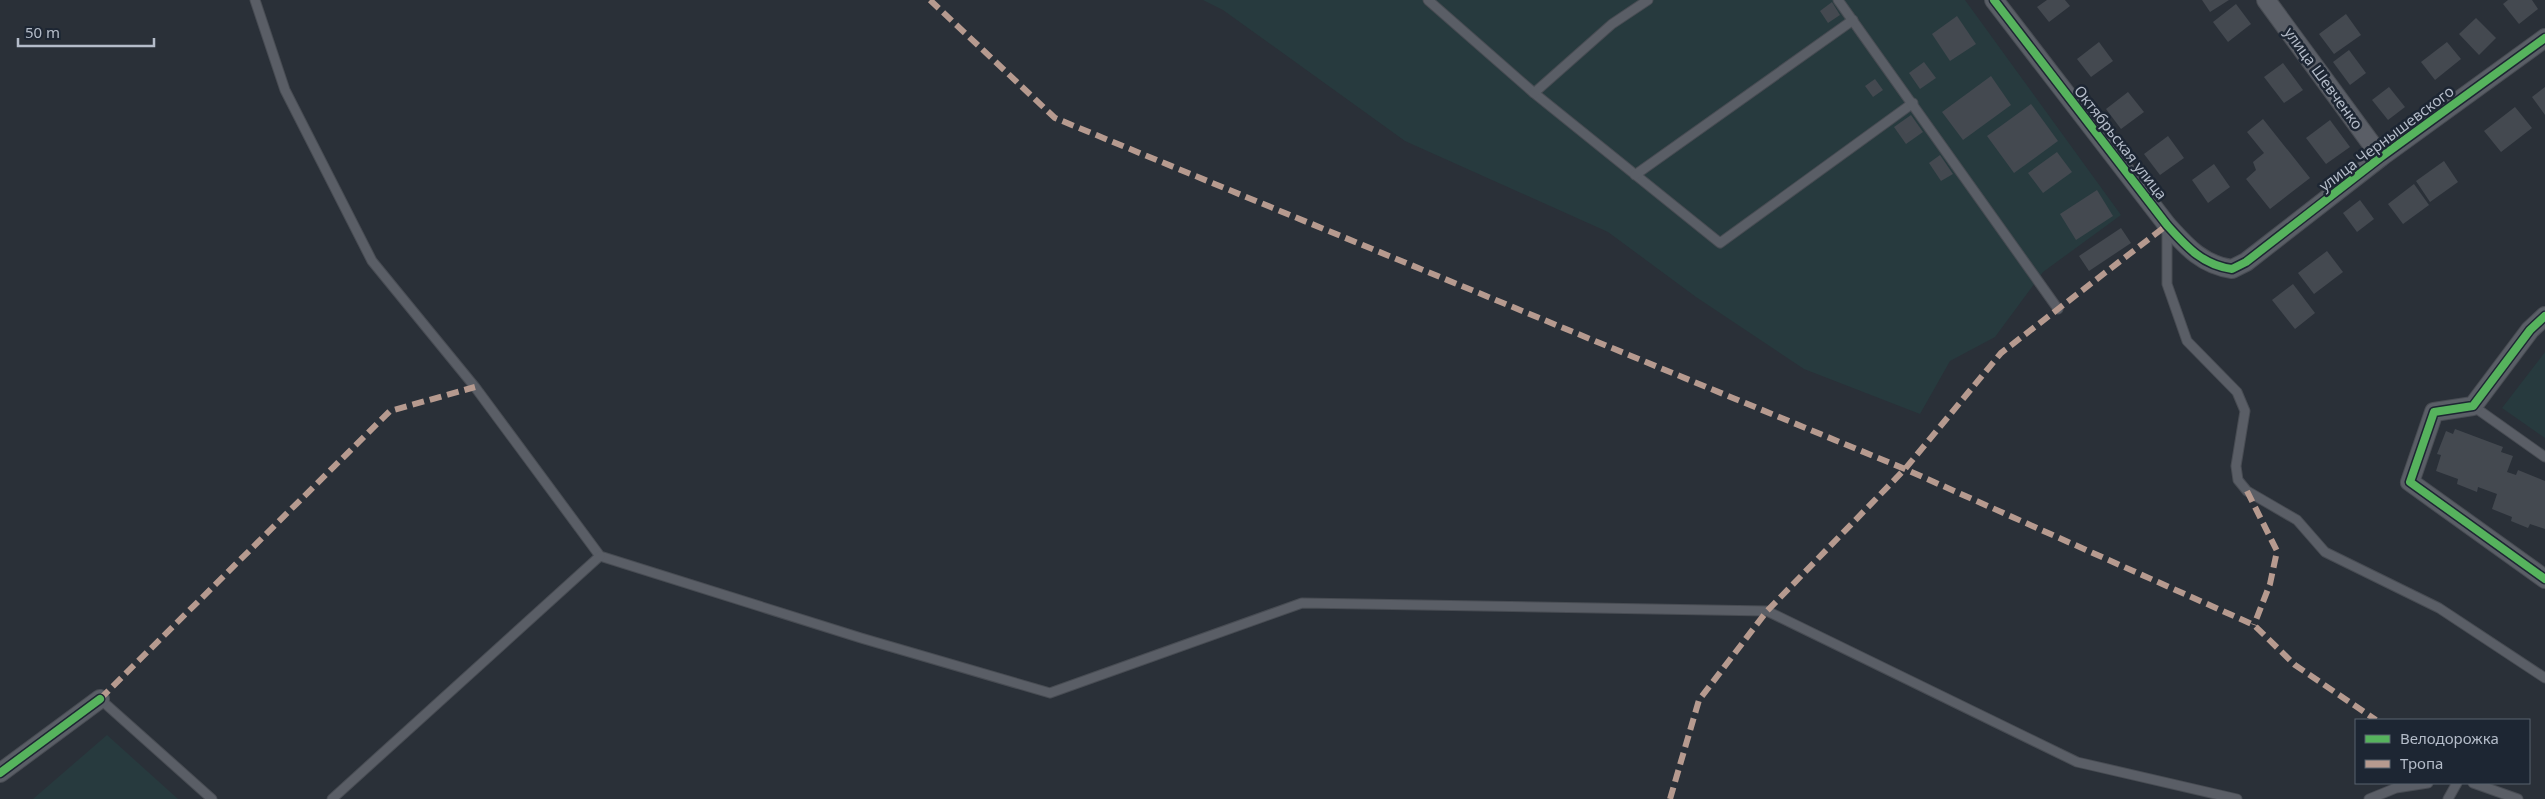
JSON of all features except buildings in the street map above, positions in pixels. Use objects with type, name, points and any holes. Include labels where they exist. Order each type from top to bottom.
[{"type":"street","name":"Октябрьская улица","points":[[1994,0],[2167,225],[2191,252],[2204,261],[2232,269],[2246,262]]},
{"type":"street","name":"улица Шевченко","points":[[2266,0],[2381,157]]},
{"type":"street","name":"улица Чернышевского","points":[[2246,262],[2381,157],[2545,38]]},
{"type":"street","points":[[2545,316],[2530,330],[2474,406],[2434,412],[2410,482],[2545,579]]},
{"type":"street","points":[[0,773],[100,699]]},
{"type":"lane","points":[[255,0],[285,90],[372,260],[475,388],[600,556],[861,638],[1050,693],[1302,603],[1767,611],[2077,762],[2237,799]]},
{"type":"lane","points":[[1428,0],[1534,93],[1720,243],[1913,104]]},
{"type":"lane","points":[[1534,93],[1612,24],[1648,0]]},
{"type":"lane","points":[[1838,0],[2058,309]]},
{"type":"lane","points":[[1635,175],[1853,20]]},
{"type":"lane","points":[[2167,225],[2167,284],[2186,341],[2237,392],[2245,411],[2236,466],[2238,480],[2247,491],[2297,520],[2325,552],[2439,608],[2545,678]]},
{"type":"lane","points":[[2474,406],[2545,456]]},
{"type":"lane","points":[[332,799],[600,556]]},
{"type":"lane","points":[[100,699],[212,799]]},
{"type":"lane","points":[[2369,799],[2396,788],[2422,784]]},
{"type":"lane","points":[[2448,799],[2456,784]]},
{"type":"lane","points":[[2476,784],[2518,799]]},
{"type":"green space","points":[[1203,0],[1965,0],[2121,215],[2043,272],[1995,337],[1950,361],[1920,414],[1804,369],[1696,297],[1608,232],[1405,141],[1223,10]]},
{"type":"green space","points":[[2545,352],[2545,438],[2502,408]]},
{"type":"green space","points":[[107,735],[178,799],[33,799]]},
{"type":"marked path","points":[[930,0],[1055,118],[1905,469],[2254,625],[2295,665],[2375,719]]},
{"type":"marked path","points":[[1670,799],[1699,700],[1767,611],[1905,469],[2001,353],[2167,225]]},
{"type":"marked path","points":[[100,699],[390,411],[475,387]]},
{"type":"marked path","points":[[2247,491],[2277,551],[2270,584],[2254,625]]},
{"type":"cycle path","points":[[1994,0],[2167,225],[2188,247],[2203,259],[2221,267],[2232,269],[2246,262],[2381,157],[2545,38]]},
{"type":"cycle path","points":[[2545,316],[2530,330],[2473,406],[2434,412],[2410,482],[2545,579]]},
{"type":"cycle path","points":[[0,773],[100,699]]}]
